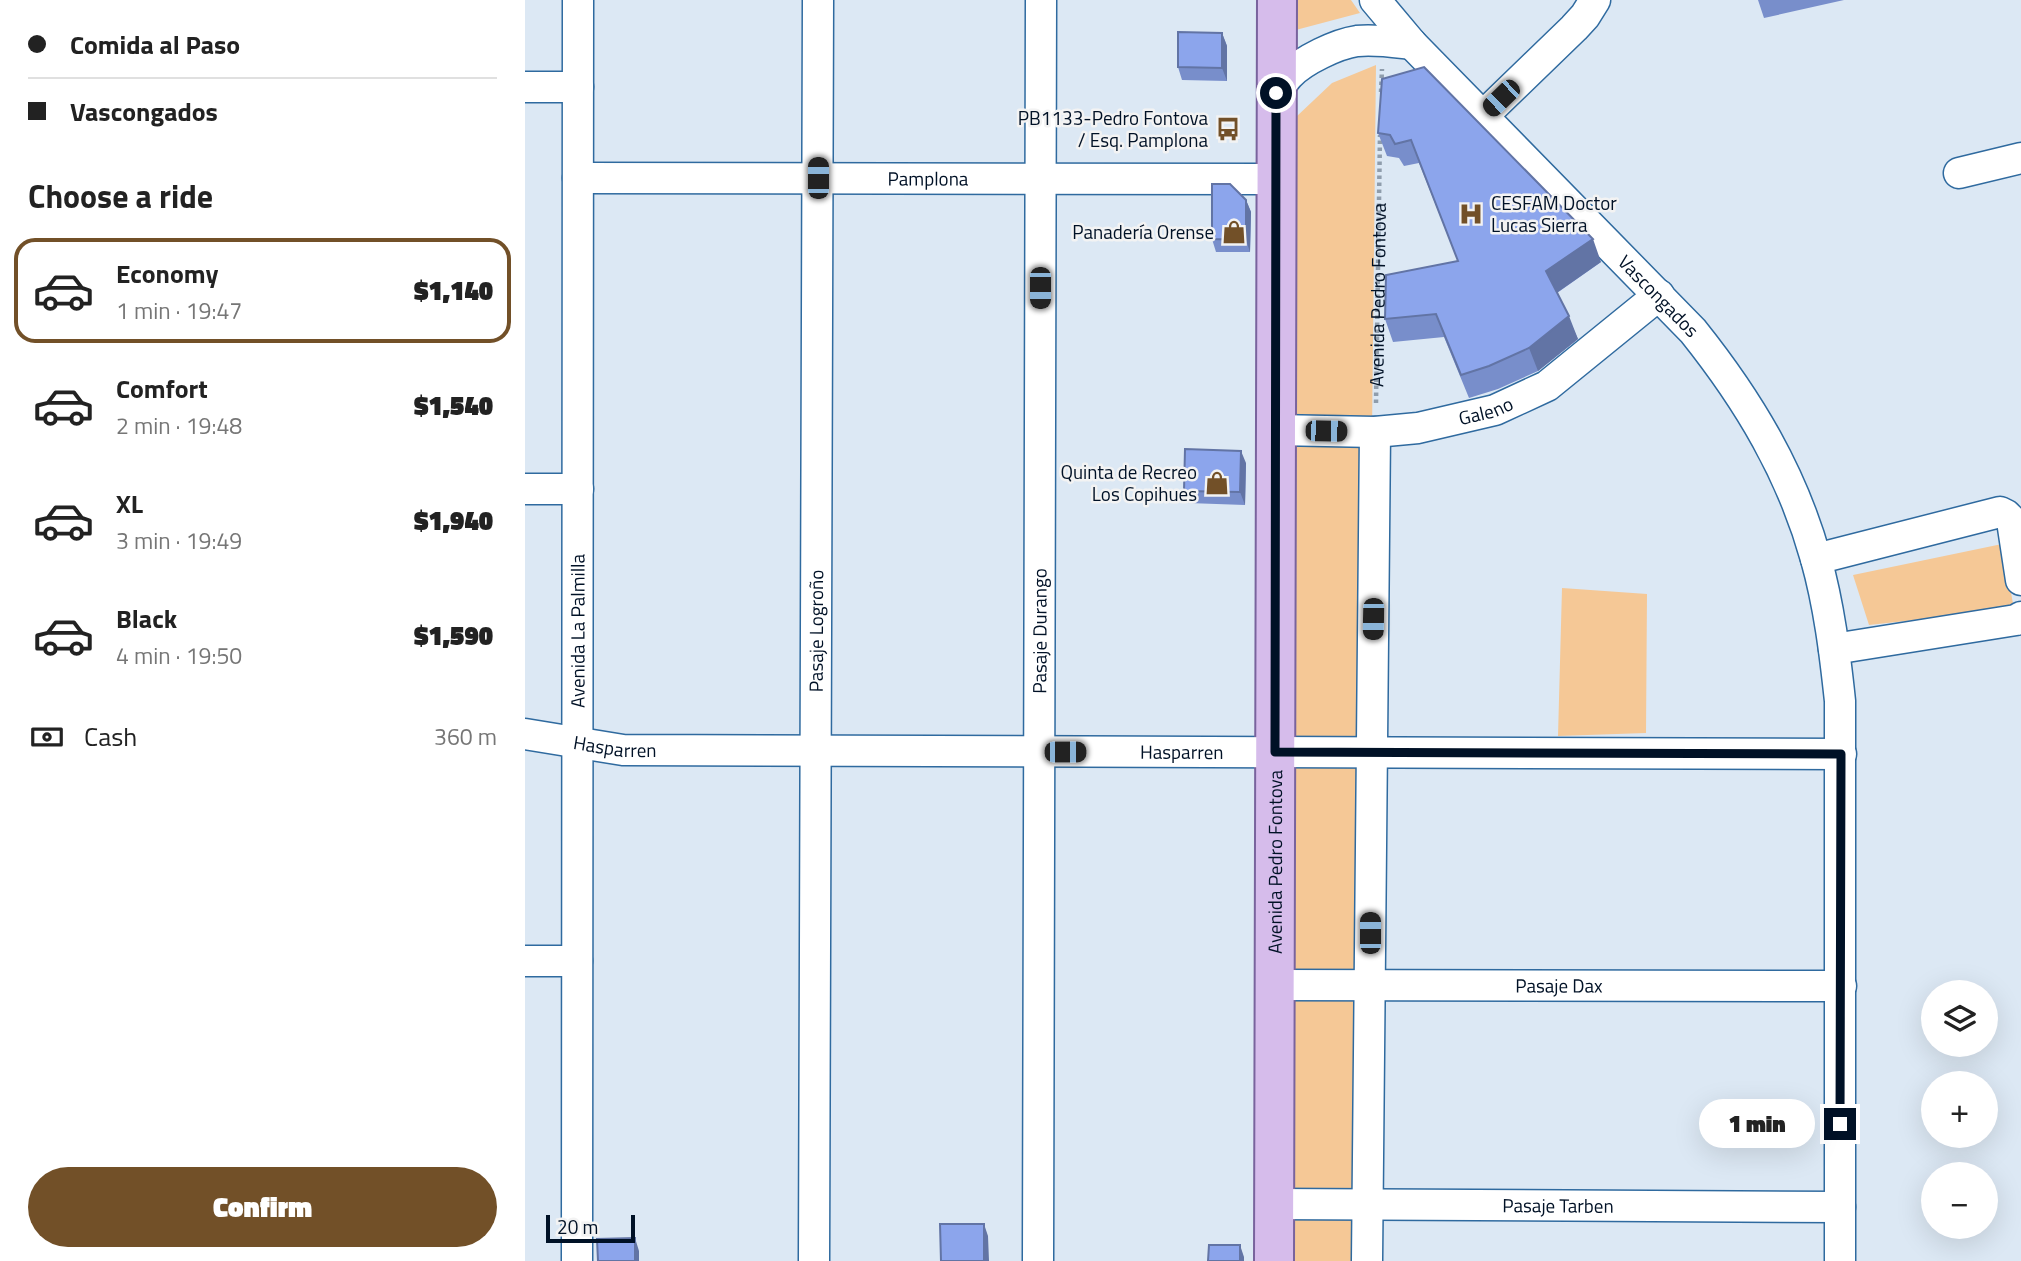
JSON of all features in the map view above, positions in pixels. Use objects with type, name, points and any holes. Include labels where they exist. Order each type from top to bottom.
[{"type":"main road","name":"Avenida Pedro Fontova","points":[[1274,1261],[1277,0]]},
{"type":"street","name":"Avenida La Palmilla","points":[[577,1261],[578,0]]},
{"type":"street","name":"Pasaje Logroño","points":[[814,1261],[818,0]]},
{"type":"street","name":"Pasaje Durango","points":[[1038,1261],[1041,0]]},
{"type":"street","name":"Vascongados","points":[[1375,0],[1412,44],[1659,295],[1708,350],[1751,410],[1787,479],[1816,559],[1834,649],[1840,701],[1840,1261]]},
{"type":"street","points":[[1483,116],[1580,22],[1595,0]]},
{"type":"street","points":[[1276,93],[1289,74],[1333,48],[1356,41],[1412,44]]},
{"type":"street","points":[[525,87],[578,87]]},
{"type":"street","points":[[1959,173],[2021,158]]},
{"type":"street","name":"Pamplona","points":[[578,178],[1276,178]]},
{"type":"street","name":"Galeno","points":[[1276,430],[1375,432],[1418,428],[1495,410],[1547,386],[1659,295]]},
{"type":"street","points":[[1367,1261],[1375,432]]},
{"type":"street","points":[[525,489],[577,489]]},
{"type":"street","points":[[1816,559],[2000,512],[2012,521],[2021,580]]},
{"type":"street","points":[[1834,649],[2016,620],[2021,617]]},
{"type":"street","name":"Hasparren","points":[[525,734],[623,750],[1841,754]]},
{"type":"street","points":[[525,961],[577,961]]},
{"type":"street","name":"Pasaje Dax","points":[[1275,985],[1841,986]]},
{"type":"street","name":"Pasaje Tarben","points":[[1274,1204],[1840,1207]]},
{"type":"path","points":[[1381,97],[1382,41]]},
{"type":"path","name":"Avenida Pedro Fontova","points":[[1375,432],[1381,124]]},
{"type":"shaded area","points":[[1292,0],[1351,0],[1360,13],[1292,31]]},
{"type":"shaded area","points":[[1376,65],[1363,1261],[1287,1261],[1296,117],[1332,83]]},
{"type":"shaded area","points":[[2002,544],[2014,609],[1869,625],[1853,575]]},
{"type":"shaded area","points":[[1562,588],[1647,594],[1646,733],[1558,736]]},
{"type":"building","points":[[1178,32],[1222,33],[1222,68],[1178,67]]},
{"type":"building","name":"CESFAM Doctor Lucas Sierra","points":[[1424,67],[1593,239],[1546,271],[1569,316],[1529,348],[1461,375],[1436,314],[1385,319],[1386,275],[1458,261],[1411,140],[1395,144],[1390,135],[1378,133],[1382,79]]},
{"type":"building","name":"Panadería Orense","points":[[1212,184],[1230,184],[1246,200],[1246,240],[1212,239]]},
{"type":"building","name":"Quinta de Recreo Los Copihues","points":[[1185,449],[1241,451],[1240,492],[1184,491]]},
{"type":"building","points":[[940,1224],[984,1224],[984,1261],[941,1261]]},
{"type":"building","points":[[635,1238],[635,1261],[598,1261],[597,1239]]},
{"type":"building","points":[[1209,1245],[1240,1245],[1240,1261],[1208,1261]]},
{"type":"place","name":"PB1133-Pedro Fontova / Esq. Pamplona","points":[[1228,129]]},
{"type":"place","name":"CESFAM Doctor Lucas Sierra","points":[[1471,214]]},
{"type":"place","name":"Panadería Orense","points":[[1234,232]]},
{"type":"place","name":"Quinta de Recreo Los Copihues","points":[[1217,483]]},
{"type":"route","points":[[1276,93],[1275,752],[1841,754],[1840,1124]]}]
